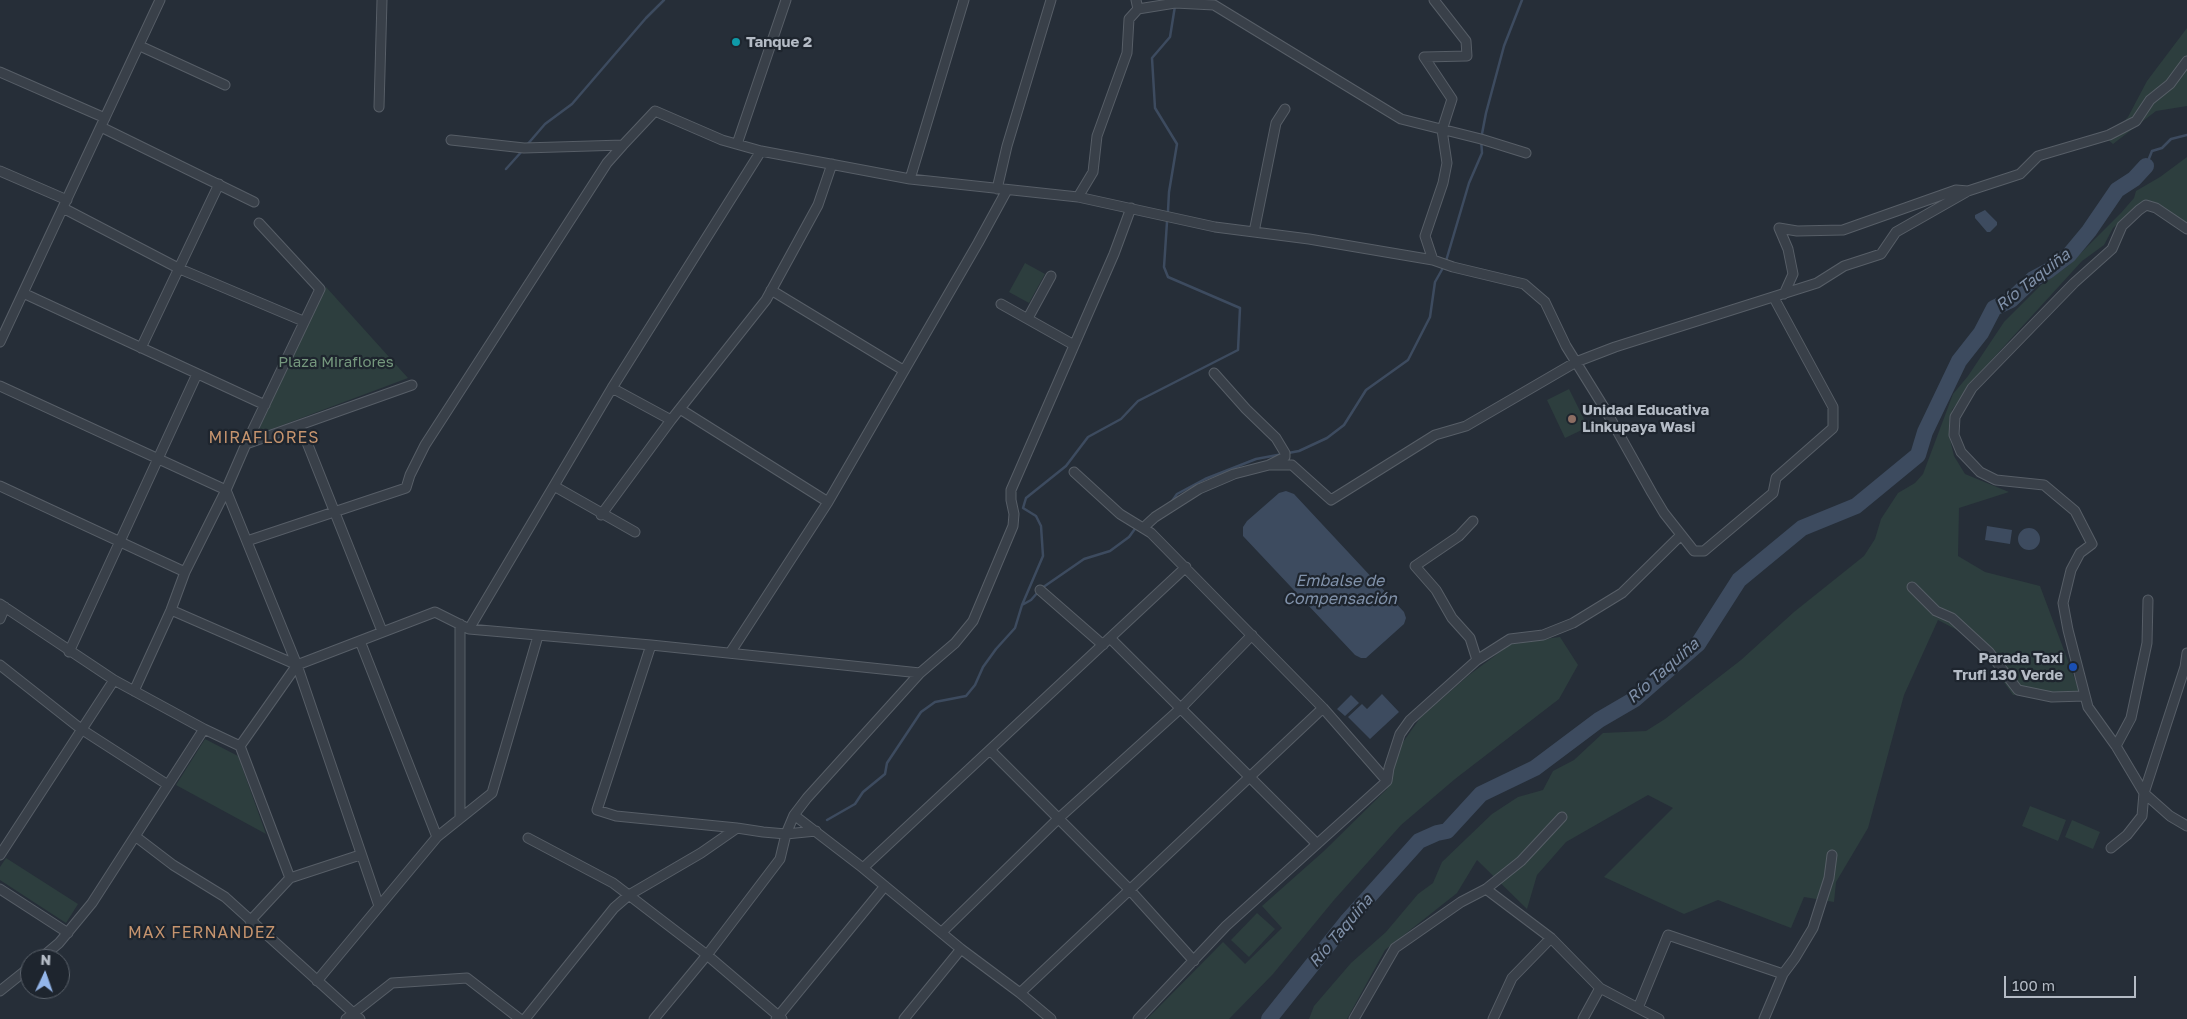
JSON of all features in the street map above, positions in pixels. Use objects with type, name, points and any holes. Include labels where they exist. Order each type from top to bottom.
[{"type":"street","points":[[0,342],[160,0]]},
{"type":"street","points":[[379,107],[382,0]]},
{"type":"street","points":[[737,144],[786,0]]},
{"type":"street","points":[[910,179],[964,0]]},
{"type":"street","points":[[730,653],[828,502],[978,243],[1002,190],[1007,146],[1051,0]]},
{"type":"street","points":[[1432,260],[1425,236],[1443,183],[1447,163],[1442,130],[1452,99],[1424,57],[1467,56],[1466,41],[1434,0]]},
{"type":"street","points":[[1078,197],[1093,172],[1097,136],[1127,53],[1129,19],[1137,4],[1176,3],[1214,5],[1401,119],[1481,139],[1526,153]]},
{"type":"street","points":[[140,46],[225,85]]},
{"type":"street","points":[[1144,528],[1155,517],[1199,490],[1234,474],[1270,465],[1292,465],[1331,500],[1435,435],[1466,426],[1576,362],[1614,347],[1817,283],[1844,266],[1881,254],[1896,232],[1968,191],[2020,174],[2038,156],[2110,135],[2136,121],[2150,100],[2170,84],[2187,61]]},
{"type":"street","points":[[0,72],[105,118]]},
{"type":"street","points":[[1254,232],[1276,123],[1285,109]]},
{"type":"street","points":[[247,541],[406,488],[410,474],[425,445],[607,163],[655,111],[722,140],[761,151],[910,179],[1078,197],[1214,227],[1432,260],[1524,284],[1545,302],[1576,362],[1652,493],[1694,551],[1704,551],[1773,493],[1776,478],[1834,428],[1834,407],[1774,298]]},
{"type":"street","points":[[101,127],[254,202]]},
{"type":"street","points":[[451,140],[524,148],[623,144]]},
{"type":"street","points":[[469,629],[612,388],[761,151]]},
{"type":"street","points":[[601,515],[671,420],[766,300],[818,205],[832,164]]},
{"type":"street","points":[[0,171],[65,204],[180,269],[303,321]]},
{"type":"street","points":[[141,348],[219,184]]},
{"type":"street","points":[[1784,294],[1793,274],[1788,249],[1779,228],[1798,231],[1843,230],[1956,190],[1968,191]]},
{"type":"street","points":[[2187,229],[2156,208],[2146,205],[2139,210],[2122,226],[2112,249],[2050,308],[1972,388],[1955,417],[1954,434],[1961,452],[1980,472],[1996,480],[2044,485],[2075,512],[2092,544],[2080,553],[2071,570],[2063,603],[2088,707],[2116,746],[2144,792],[2170,816],[2187,826]]},
{"type":"street","points":[[654,1019],[780,859],[786,834],[794,815],[821,782],[920,673],[965,633],[1013,526],[1014,514],[1010,500],[1011,490],[1131,208]]},
{"type":"street","points":[[134,691],[171,610],[185,572],[226,490],[303,321],[320,289],[259,223]]},
{"type":"street","points":[[1028,318],[1051,276]]},
{"type":"street","points":[[772,290],[903,370]]},
{"type":"street","points":[[23,293],[264,405]]},
{"type":"street","points":[[1001,304],[1074,345]]},
{"type":"street","points":[[1214,373],[1246,409],[1276,438],[1283,448],[1285,457],[1270,465]]},
{"type":"street","points":[[70,652],[197,374]]},
{"type":"street","points":[[246,444],[412,385]]},
{"type":"street","points":[[0,386],[226,490],[296,665],[379,906]]},
{"type":"street","points":[[612,388],[671,420]]},
{"type":"street","points":[[680,409],[828,502]]},
{"type":"street","points":[[300,425],[382,631]]},
{"type":"street","points":[[1074,472],[1120,514],[1151,533],[1186,567],[1323,708],[1386,781]]},
{"type":"street","points":[[0,486],[185,572]]},
{"type":"street","points":[[554,486],[601,515],[635,532]]},
{"type":"street","points":[[1473,522],[1459,536],[1415,566],[1436,590],[1452,618],[1470,638],[1477,660]]},
{"type":"street","points":[[1138,1019],[1226,926],[1386,781],[1400,734],[1410,720],[1477,660],[1510,639],[1543,635],[1580,619],[1622,593],[1681,535]]},
{"type":"street","points":[[863,868],[1186,567]]},
{"type":"street","points":[[1912,587],[1936,611],[1952,618],[1989,652],[2018,690],[2052,698],[2085,696]]},
{"type":"street","points":[[1040,590],[1103,645]]},
{"type":"street","points":[[2116,746],[2131,718],[2147,643],[2148,600]]},
{"type":"street","points":[[0,620],[3,606],[114,680],[204,729],[240,746],[290,878]]},
{"type":"street","points":[[171,610],[296,665]]},
{"type":"street","points":[[240,746],[296,665],[435,612],[469,629],[651,645],[920,673]]},
{"type":"street","points":[[460,624],[460,818]]},
{"type":"street","points":[[942,932],[1059,818],[1181,708],[1252,634]]},
{"type":"street","points":[[318,981],[437,837],[492,792],[538,636]]},
{"type":"street","points":[[1110,638],[1318,844]]},
{"type":"street","points":[[360,640],[437,837]]},
{"type":"street","points":[[651,645],[597,810],[616,816],[786,834],[816,831]]},
{"type":"street","points":[[2111,848],[2127,835],[2142,816],[2144,792],[2185,667],[2187,653]]},
{"type":"street","points":[[0,665],[81,729],[168,785]]},
{"type":"street","points":[[0,855],[114,680]]},
{"type":"street","points":[[1020,992],[1249,775],[1323,708]]},
{"type":"street","points":[[53,949],[59,944],[92,903],[204,729]]},
{"type":"street","points":[[991,750],[1129,889],[1194,961]]},
{"type":"street","points":[[794,815],[863,868],[961,949],[1020,992],[1051,1019]]},
{"type":"street","points":[[1354,1019],[1395,948],[1461,902],[1486,889],[1521,861],[1562,817]]},
{"type":"street","points":[[525,1019],[614,908],[629,895],[701,853],[737,828]]},
{"type":"street","points":[[135,836],[174,865],[225,897],[357,1016]]},
{"type":"street","points":[[528,838],[613,883],[706,955],[779,1018],[885,886]]},
{"type":"street","points":[[250,921],[290,878],[360,855]]},
{"type":"street","points":[[1764,1019],[1783,974],[1814,928],[1828,878],[1832,855]]},
{"type":"street","points":[[0,889],[68,933]]},
{"type":"street","points":[[1486,889],[1551,938],[1600,988],[1659,1019]]},
{"type":"street","points":[[1638,1008],[1668,935],[1783,974]]},
{"type":"street","points":[[1493,1019],[1512,978],[1551,938]]},
{"type":"street","points":[[904,1019],[961,949]]},
{"type":"street","points":[[0,991],[20,975]]},
{"type":"street","points":[[346,1019],[357,1016],[392,983],[467,978],[520,1019]]},
{"type":"street","points":[[1583,1019],[1600,988]]},
{"type":"green space","points":[[2187,28],[2187,106],[2156,111],[2113,144],[2107,139],[2128,117],[2147,81]]},
{"type":"green space","points":[[2187,157],[2187,224],[2147,200],[2139,205],[2113,228],[2104,245],[2082,261],[1976,377],[1952,410],[1950,439],[1954,456],[1965,474],[2009,492],[1959,508],[1958,556],[1985,572],[2040,586],[2080,693],[2013,695],[1989,661],[1961,632],[1938,620],[1904,695],[1868,828],[1836,882],[1834,902],[1804,897],[1791,928],[1718,900],[1684,914],[1604,877],[1673,808],[1648,795],[1566,842],[1537,875],[1527,909],[1477,860],[1457,893],[1385,950],[1347,1019],[1309,1019],[1314,1006],[1351,963],[1386,932],[1418,894],[1433,883],[1442,862],[1492,814],[1518,797],[1543,790],[1553,771],[1574,760],[1603,733],[1646,731],[1665,719],[1741,660],[1794,612],[1864,556],[1875,539],[1881,519],[1898,493],[1915,483],[1923,474],[1953,394],[1968,376],[2004,322],[2041,285],[2068,266],[2121,213],[2134,198],[2136,191],[2160,177]]},
{"type":"green space","points":[[1025,263],[1045,274],[1029,303],[1009,292]]},
{"type":"green space","name":"Plaza Miraflores","points":[[326,287],[408,378],[256,435]]},
{"type":"green space","points":[[1569,389],[1588,427],[1565,438],[1547,400]]},
{"type":"green space","points":[[1560,637],[1578,665],[1559,699],[1455,779],[1401,825],[1334,900],[1273,974],[1229,1019],[1147,1019],[1223,942],[1245,964],[1282,928],[1262,906],[1324,851],[1387,789],[1401,745],[1420,718],[1469,675],[1512,643]]},
{"type":"green space","points":[[205,739],[238,756],[266,834],[176,785]]},
{"type":"green space","points":[[2030,806],[2066,820],[2058,841],[2022,826]]},
{"type":"green space","points":[[2072,820],[2100,832],[2093,849],[2065,837]]},
{"type":"green space","points":[[6,858],[78,904],[66,923],[0,880],[0,867]]},
{"type":"green space","points":[[1257,913],[1275,929],[1249,957],[1231,940]]},
{"type":"water","points":[[1985,210],[1997,222],[1997,225],[1990,232],[1987,232],[1975,218],[1975,215]]},
{"type":"water","name":"Embalse de Compensación","points":[[1286,491],[1294,494],[1404,612],[1406,618],[1404,624],[1366,658],[1355,655],[1243,536],[1243,527],[1247,521],[1279,493]]},
{"type":"water","points":[[1987,526],[2012,530],[2010,544],[1985,540]]},
{"type":"water","points":[[2029,528],[2039,535],[2040,539],[2033,549],[2029,550],[2019,543],[2018,539],[2025,529]]},
{"type":"water","points":[[1382,694],[1399,712],[1370,739],[1348,717],[1362,704],[1367,709]]},
{"type":"water","points":[[1351,695],[1359,703],[1345,716],[1337,709]]},
{"type":"waterway","points":[[526,146],[545,124],[572,104],[646,18],[664,0]]},
{"type":"waterway","points":[[1446,261],[1469,183],[1482,153],[1481,139],[1486,113],[1504,46],[1522,0]]},
{"type":"waterway","points":[[1168,211],[1169,192],[1177,144],[1155,108],[1152,58],[1170,37],[1175,6]]},
{"type":"waterway","name":"Río Taquiña","points":[[2146,166],[2152,151],[2162,148],[2171,139],[2187,135]]},
{"type":"waterway","points":[[506,169],[523,150]]},
{"type":"waterway","name":"Río Taquiña","points":[[1269,1019],[1348,920],[1419,841],[1447,831],[1481,794],[1535,768],[1599,720],[1635,699],[1698,644],[1739,580],[1802,528],[1856,506],[1918,455],[1925,432],[1959,361],[1981,333],[1994,308],[2011,300],[2033,279],[2048,271],[2069,255],[2089,231],[2117,190],[2134,179],[2146,166]]},
{"type":"waterway","points":[[1022,605],[1043,556],[1041,526],[1036,516],[1023,508],[1026,498],[1066,466],[1088,437],[1121,419],[1138,401],[1238,350],[1240,308],[1168,277],[1164,267],[1167,222]]},
{"type":"waterway","points":[[1170,504],[1177,494],[1205,479],[1256,459],[1299,451],[1327,438],[1344,425],[1366,390],[1408,360],[1430,317],[1435,282],[1444,266]]},
{"type":"waterway","points":[[1042,588],[1084,559],[1110,551],[1129,537],[1137,526]]},
{"type":"waterway","points":[[827,820],[855,804],[863,792],[885,774],[887,763],[921,712],[935,702],[966,696],[975,685],[983,667],[1015,628],[1022,605],[1031,600],[1038,592]]},
{"type":"place","name":"Tanque 2","points":[[736,42]]},
{"type":"place","name":"Unidad Educativa Linkupaya Wasi","points":[[1572,419]]},
{"type":"place","name":"Parada Taxi Trufi 130 Verde","points":[[2073,667]]},
{"type":"district","name":"MIRAFLORES","points":[[264,438]]},
{"type":"district","name":"MAX FERNANDEZ","points":[[202,933]]}]
